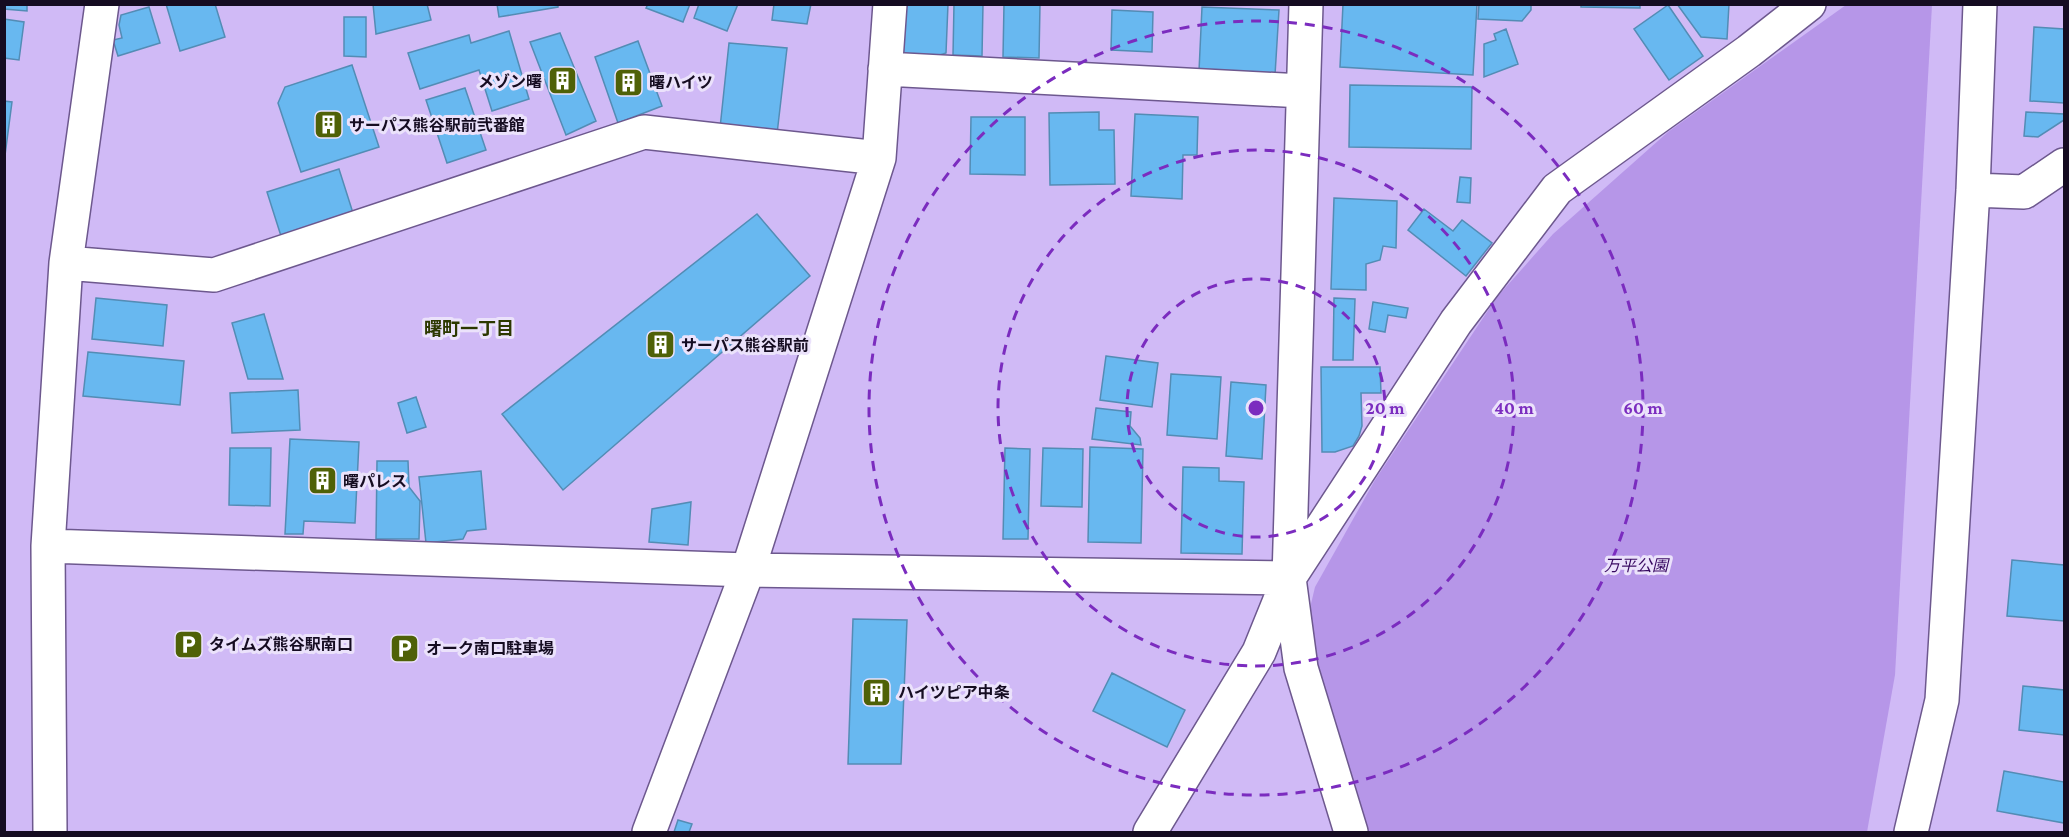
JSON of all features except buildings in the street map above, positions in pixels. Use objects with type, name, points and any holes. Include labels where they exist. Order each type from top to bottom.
[{"type":"street","points":[[50,832],[48,546],[66,263],[102,4]]},
{"type":"street","points":[[649,832],[748,570],[879,158],[890,4]]},
{"type":"street","points":[[1306,4],[1289,578],[1301,668],[1351,832]]},
{"type":"street","points":[[1150,832],[1259,652],[1289,578],[1456,322],[1557,189],[1749,51],[1809,4]]},
{"type":"street","points":[[1911,832],[1942,700],[1973,190],[1980,4]]},
{"type":"street","points":[[885,69],[1302,91]]},
{"type":"street","points":[[66,263],[214,275],[644,132],[879,158]]},
{"type":"street","points":[[1973,190],[2024,192],[2064,165]]},
{"type":"street","points":[[48,546],[748,570],[1289,578]]},
{"type":"green space","name":"万平公園","points":[[1846,5],[1932,5],[1895,675],[1867,832],[1368,832],[1306,625],[1315,587],[1375,480],[1497,297],[1553,234],[1668,132]]},
{"type":"place","name":"メゾン曙","points":[[563,81]]},
{"type":"place","name":"曙ハイツ","points":[[628,82]]},
{"type":"place","name":"サーパス熊谷駅前弐番館","points":[[328,125]]},
{"type":"place","name":"サーパス熊谷駅前","points":[[660,345]]},
{"type":"place","name":"曙パレス","points":[[322,481]]},
{"type":"place","name":"タイムズ熊谷駅南口","points":[[188,644]]},
{"type":"place","name":"オーク南口駐車場","points":[[405,648]]},
{"type":"place","name":"ハイツピア中条","points":[[877,692]]},
{"type":"district","name":"曙町一丁目","points":[[469,329]]}]
